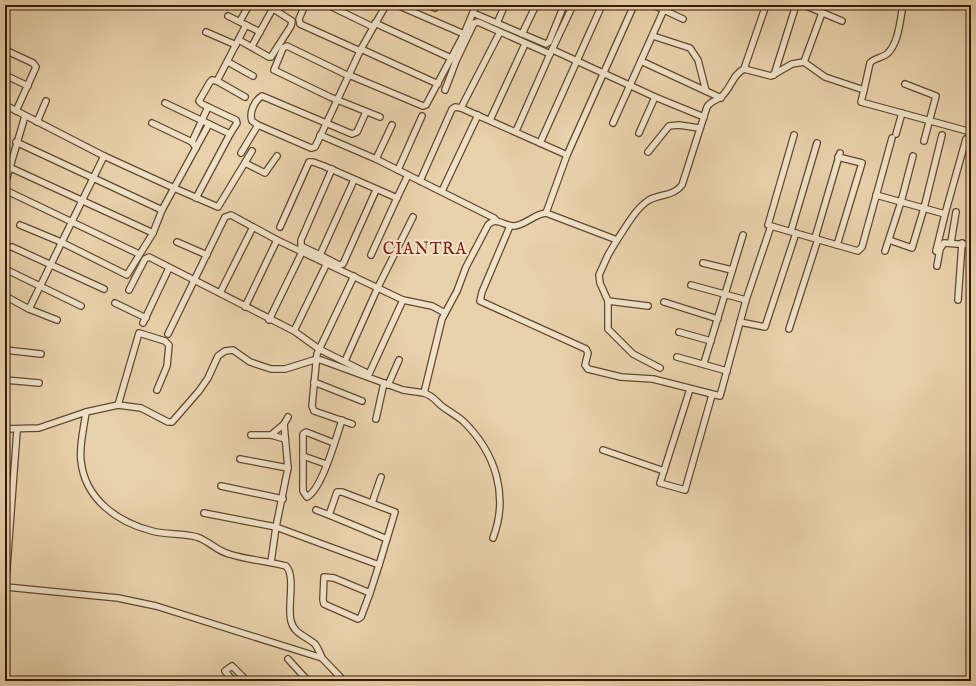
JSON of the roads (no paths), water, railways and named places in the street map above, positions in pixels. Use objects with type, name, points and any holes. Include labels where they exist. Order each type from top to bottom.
[{"type":"street","points":[[240,21],[249,5]]},
{"type":"street","points":[[305,5],[299,19],[300,24],[438,84]]},
{"type":"street","points":[[328,5],[453,59]]},
{"type":"street","points":[[366,112],[357,132],[354,134],[350,134],[326,124],[261,96],[253,107],[250,116],[251,120],[258,125],[312,148],[315,147],[320,136],[326,124],[338,100],[360,50],[386,5]]},
{"type":"street","points":[[397,5],[464,34]]},
{"type":"street","points":[[428,5],[435,8],[436,5]]},
{"type":"street","points":[[445,90],[453,59],[476,5]]},
{"type":"street","points":[[497,23],[505,5]]},
{"type":"street","points":[[490,120],[524,39],[536,5]]},
{"type":"street","points":[[380,117],[338,100],[275,71],[283,48],[290,46],[349,76],[423,106],[428,103],[474,23],[478,22],[500,32],[548,44],[564,5]]},
{"type":"street","points":[[516,131],[573,5]]},
{"type":"street","points":[[540,143],[602,5]]},
{"type":"street","points":[[546,213],[567,156],[634,5]]},
{"type":"street","points":[[653,5],[665,8],[683,19]]},
{"type":"street","points":[[744,69],[766,5]]},
{"type":"street","points":[[774,75],[796,5]]},
{"type":"street","points":[[804,5],[842,21]]},
{"type":"street","points":[[903,5],[896,38],[886,54],[870,63],[860,102],[971,132]]},
{"type":"street","points":[[613,123],[665,8]]},
{"type":"street","points":[[240,40],[269,57],[273,57],[291,26],[292,21],[273,9],[252,46]]},
{"type":"street","points":[[473,13],[497,23],[524,39],[552,52],[704,117]]},
{"type":"street","points":[[804,62],[822,13]]},
{"type":"street","points":[[228,16],[260,32]]},
{"type":"street","points":[[217,82],[240,40],[246,25]]},
{"type":"street","points":[[206,32],[236,45]]},
{"type":"street","points":[[461,108],[500,32]]},
{"type":"street","points":[[653,36],[690,48],[698,60],[706,91]]},
{"type":"street","points":[[5,50],[36,65],[36,69],[16,111]]},
{"type":"street","points":[[641,61],[721,98]]},
{"type":"street","points":[[228,62],[254,76]]},
{"type":"street","points":[[660,368],[632,354],[609,332],[608,300],[600,284],[599,275],[610,251],[644,203],[655,197],[675,192],[681,187],[699,128],[709,103],[721,98],[738,72],[744,69],[774,75],[790,64],[804,62],[825,78],[864,90]]},
{"type":"street","points":[[5,75],[28,86]]},
{"type":"street","points":[[196,198],[237,121],[208,107],[200,102],[200,100],[211,81],[217,82],[245,97]]},
{"type":"street","points":[[905,84],[935,94],[936,97],[924,141]]},
{"type":"street","points":[[639,133],[655,97]]},
{"type":"street","points":[[37,122],[46,101]]},
{"type":"street","points":[[165,103],[230,134]]},
{"type":"street","points":[[5,105],[104,156],[218,207],[252,151]]},
{"type":"street","points":[[192,142],[208,107]]},
{"type":"street","points":[[420,181],[452,109],[455,107],[461,108],[516,131],[567,156]]},
{"type":"street","points":[[794,135],[768,225],[858,251],[862,247],[876,194],[902,113]]},
{"type":"street","points":[[442,191],[478,115]]},
{"type":"street","points":[[5,184],[11,168],[16,142],[24,116]]},
{"type":"street","points":[[398,170],[422,116]]},
{"type":"street","points":[[152,124],[192,142],[196,148]]},
{"type":"street","points":[[20,225],[61,242],[127,275],[153,233],[162,210],[208,124]]},
{"type":"street","points":[[241,153],[258,125]]},
{"type":"street","points":[[376,159],[392,125]]},
{"type":"street","points":[[648,152],[669,126],[679,125],[699,128]]},
{"type":"street","points":[[889,240],[912,248],[924,208],[942,135]]},
{"type":"street","points":[[320,136],[376,159],[408,176],[442,191],[497,221],[510,226],[518,225],[536,215],[546,213],[617,240]]},
{"type":"street","points":[[936,252],[966,139]]},
{"type":"street","points":[[16,142],[162,210]]},
{"type":"street","points":[[740,322],[765,327],[817,143]]},
{"type":"street","points":[[789,329],[839,155],[862,163],[838,245]]},
{"type":"street","points":[[29,309],[104,156]]},
{"type":"street","points":[[245,163],[266,173],[277,156]]},
{"type":"street","points":[[885,252],[901,202],[913,156]]},
{"type":"street","points":[[280,227],[308,163],[313,162],[332,169],[376,190],[397,198]]},
{"type":"street","points":[[11,168],[153,233]]},
{"type":"street","points":[[332,169],[300,243],[302,247],[339,265],[343,264],[376,190]]},
{"type":"street","points":[[372,255],[408,176]]},
{"type":"street","points":[[320,255],[354,180]]},
{"type":"street","points":[[5,190],[139,254]]},
{"type":"street","points":[[876,194],[945,214]]},
{"type":"street","points":[[951,242],[956,212]]},
{"type":"street","points":[[168,334],[227,216],[233,216],[277,240],[403,300],[432,306],[445,312]]},
{"type":"street","points":[[345,361],[378,287],[413,217]]},
{"type":"street","points":[[424,393],[440,324],[445,312],[457,290],[481,236],[490,223],[497,221]]},
{"type":"street","points":[[510,226],[482,292],[480,301],[586,349],[588,353],[585,365],[588,368],[621,377],[653,379],[720,396],[746,300],[771,226]]},
{"type":"street","points":[[220,293],[253,227]]},
{"type":"street","points":[[704,363],[743,235]]},
{"type":"street","points":[[245,307],[277,240]]},
{"type":"street","points":[[177,242],[207,255]]},
{"type":"street","points":[[937,266],[941,245],[945,242],[971,244]]},
{"type":"street","points":[[958,300],[962,243]]},
{"type":"street","points":[[12,247],[104,289]]},
{"type":"street","points":[[269,320],[302,252]]},
{"type":"street","points":[[129,290],[146,257],[149,257],[269,320],[294,331],[319,349],[369,374],[403,300]]},
{"type":"street","points":[[294,331],[327,263]]},
{"type":"street","points":[[703,263],[732,270]]},
{"type":"street","points":[[115,303],[145,320],[170,268]]},
{"type":"street","points":[[5,269],[81,306]]},
{"type":"street","points":[[352,424],[313,410],[316,360],[319,349],[354,276]]},
{"type":"street","points":[[691,285],[746,300]]},
{"type":"street","points":[[5,296],[29,309],[57,320]]},
{"type":"street","points":[[608,300],[648,306]]},
{"type":"street","points":[[664,302],[718,319]]},
{"type":"street","points":[[679,332],[711,341]]},
{"type":"street","points":[[118,405],[139,333],[165,341],[169,345],[167,366],[157,390]]},
{"type":"street","points":[[5,350],[41,354]]},
{"type":"street","points":[[5,429],[39,428],[86,412],[118,405],[141,408],[168,422],[172,422],[199,391],[208,378],[218,356],[225,351],[233,350],[250,362],[271,369],[290,368],[316,360],[331,363],[411,393],[424,393],[433,397],[443,407],[463,421],[476,435],[492,463],[498,481],[501,503],[499,522],[493,538]]},
{"type":"street","points":[[677,357],[704,363],[727,371]]},
{"type":"street","points":[[376,419],[386,384],[399,360]]},
{"type":"street","points":[[5,380],[39,383]]},
{"type":"street","points":[[314,382],[362,401]]},
{"type":"street","points":[[690,389],[660,483],[685,490],[712,395]]},
{"type":"street","points":[[86,412],[80,449],[82,467],[89,488],[106,509],[120,518],[151,531],[198,538],[219,551],[230,555],[271,562],[288,567],[290,576],[290,614],[292,624],[295,630],[314,644],[322,658],[344,681]]},
{"type":"street","points":[[271,435],[284,424],[288,417]]},
{"type":"street","points":[[334,443],[305,432],[303,491],[305,497],[310,496],[316,490],[334,443],[342,420]]},
{"type":"street","points":[[271,562],[276,526],[283,499],[288,468],[284,424]]},
{"type":"street","points":[[5,594],[7,536],[17,431]]},
{"type":"street","points":[[251,435],[271,435],[285,440]]},
{"type":"street","points":[[603,450],[664,471]]},
{"type":"street","points":[[303,456],[326,464]]},
{"type":"street","points":[[240,458],[288,468]]},
{"type":"street","points":[[372,503],[381,477]]},
{"type":"street","points":[[221,486],[283,499]]},
{"type":"street","points":[[329,515],[336,495],[339,491],[395,512],[370,593],[361,616],[358,619],[324,604],[322,600],[323,578],[326,576],[334,578],[370,593]]},
{"type":"street","points":[[316,510],[387,540]]},
{"type":"street","points":[[204,513],[276,526],[379,565]]},
{"type":"street","points":[[6,587],[138,602],[322,658]]},
{"type":"street","points":[[288,659],[308,681]]},
{"type":"street","points":[[233,681],[225,671],[232,666],[247,681]]},
{"type":"district","name":"CIANTRA","points":[[425,250]]}]
